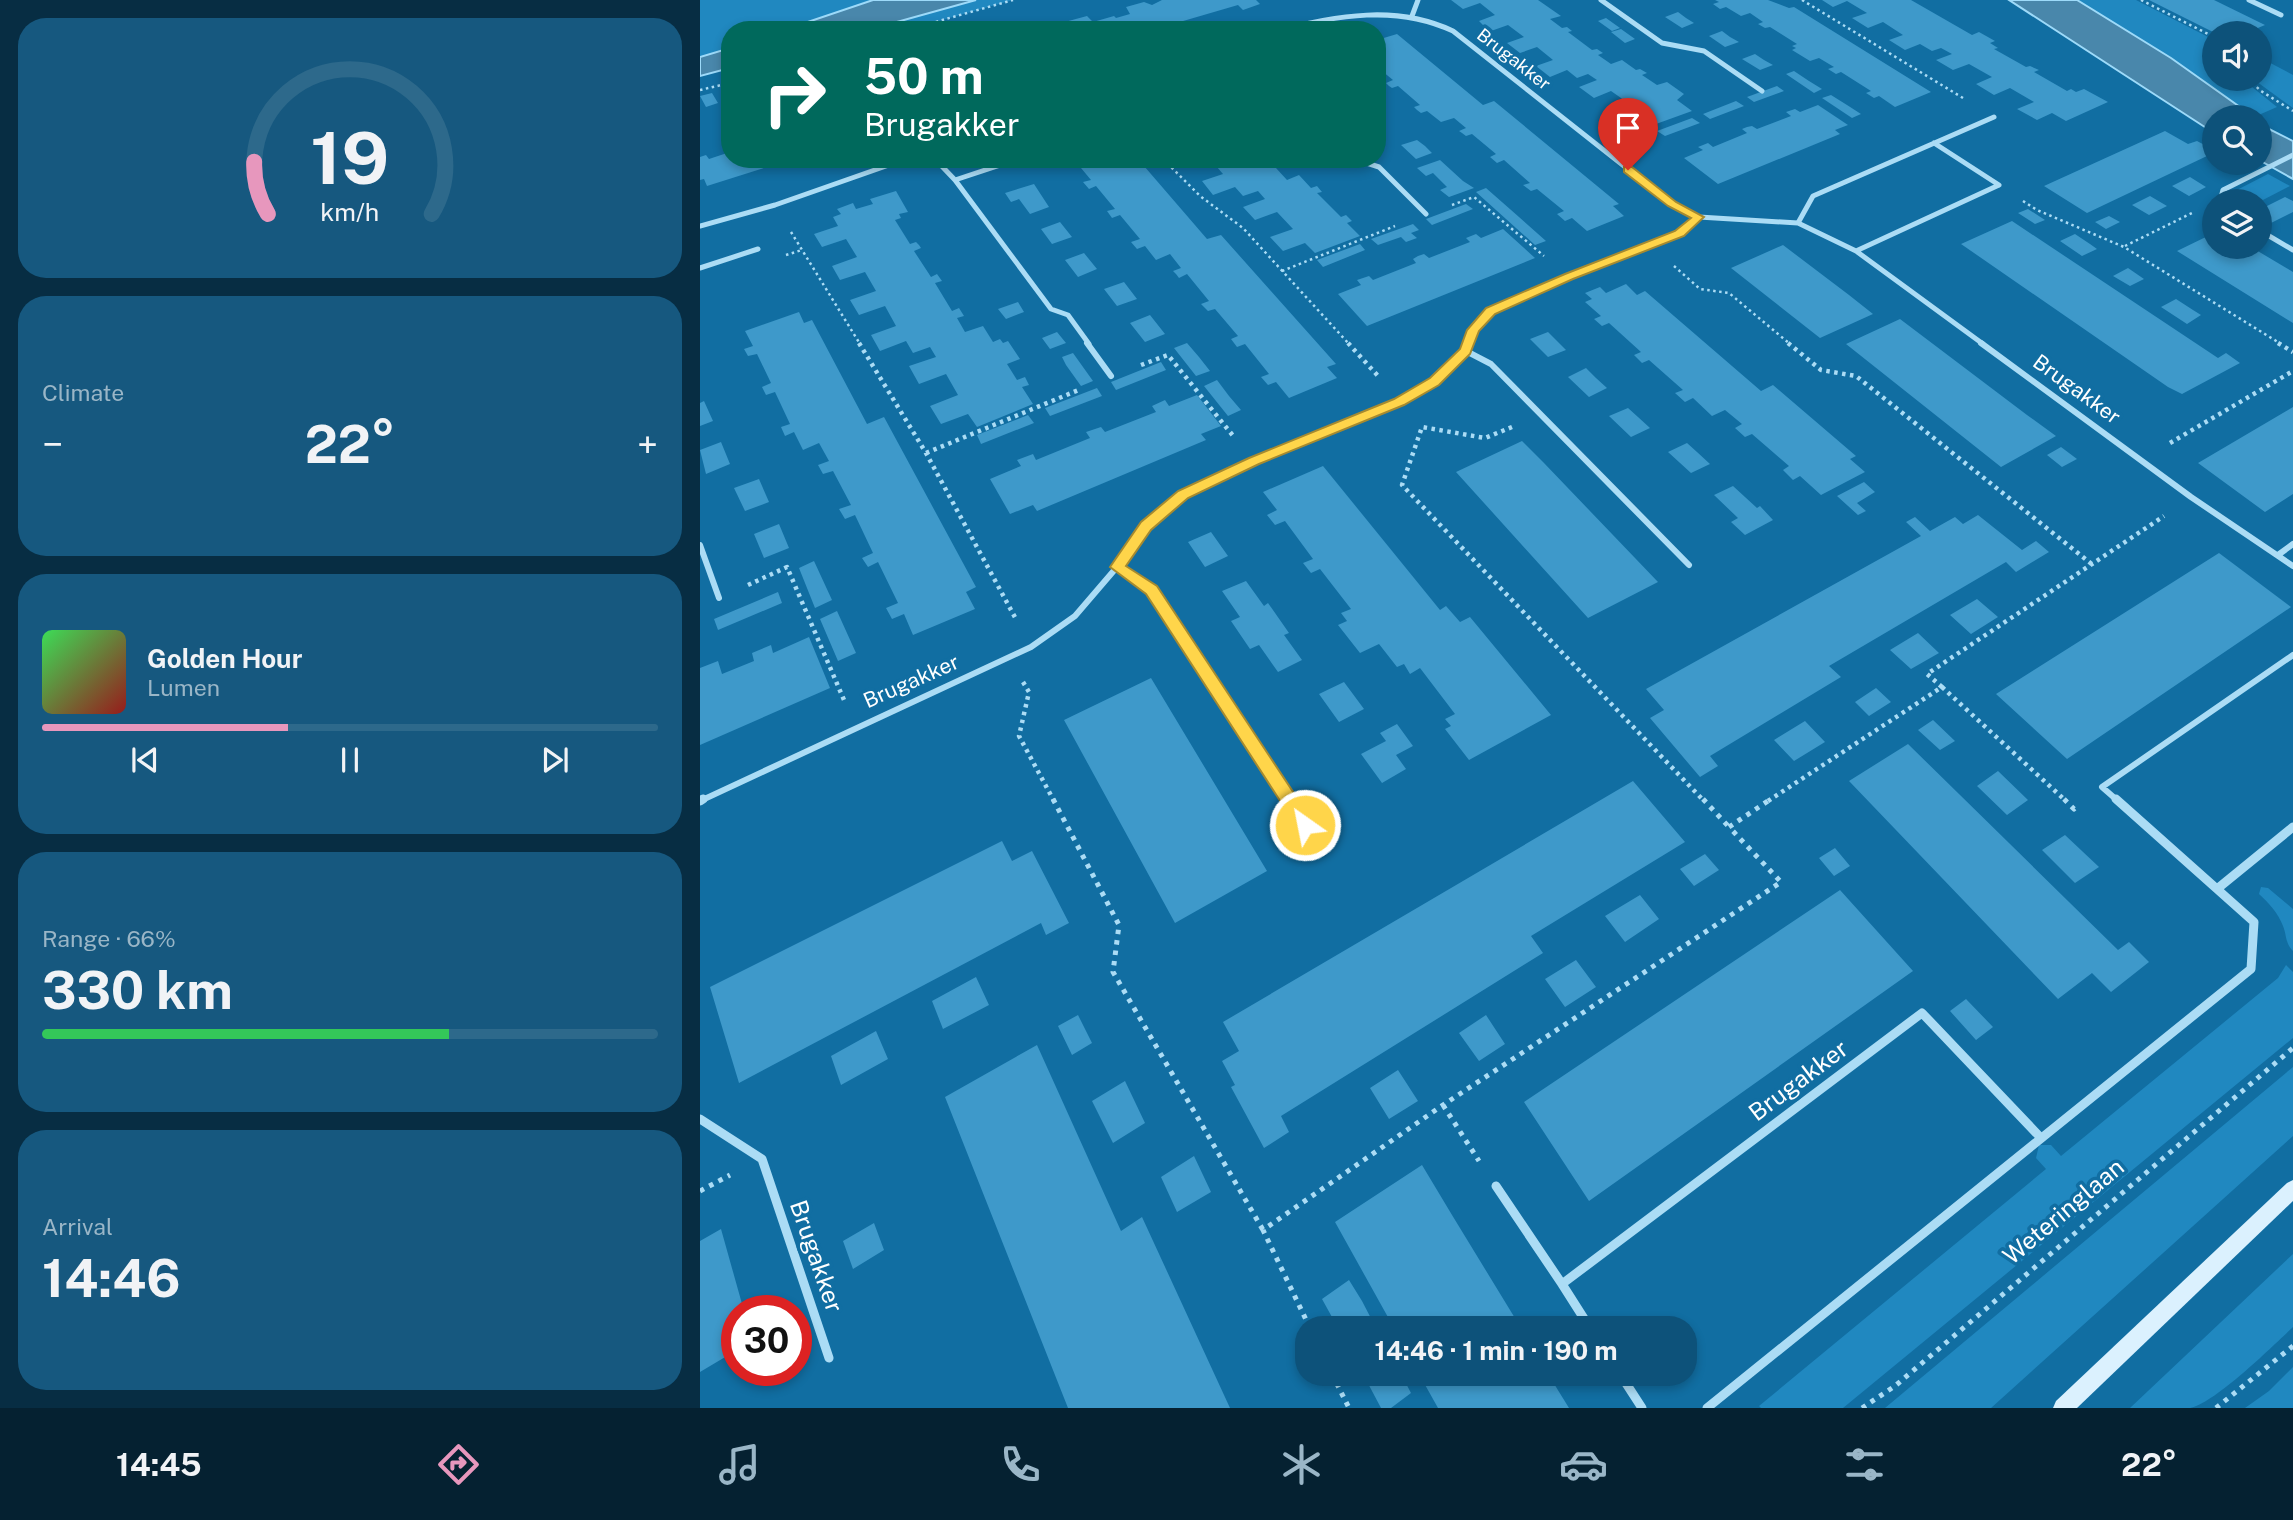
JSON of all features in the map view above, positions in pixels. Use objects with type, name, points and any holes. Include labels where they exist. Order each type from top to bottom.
[{"type":"street","points":[[1412,16],[1418,0]]},
{"type":"street","points":[[1601,0],[1662,43],[1704,51],[1762,91]]},
{"type":"street","points":[[2249,0],[2281,15]]},
{"type":"street","name":"Brugakker","points":[[1326,21],[1412,16],[1433,21],[1453,31],[1672,204],[1699,217],[1798,223],[1856,251],[2192,497],[2293,566]]},
{"type":"street","points":[[1798,223],[1813,196],[1994,117]]},
{"type":"street","points":[[1934,144],[1999,185]]},
{"type":"street","points":[[2225,189],[2293,155]]},
{"type":"street","points":[[700,226],[775,205],[880,168]]},
{"type":"street","points":[[944,168],[1051,309],[1068,316],[1111,376]]},
{"type":"street","points":[[955,180],[991,168]]},
{"type":"street","points":[[1379,168],[1426,214]]},
{"type":"street","points":[[1856,251],[1999,185]]},
{"type":"street","name":"Brugakker","points":[[700,801],[1031,647],[1075,616],[1117,567],[1146,526],[1183,495],[1254,461],[1399,402],[1434,382],[1466,351],[1474,330],[1490,311],[1679,233],[1699,217]]},
{"type":"street","points":[[2272,238],[2293,250]]},
{"type":"street","points":[[700,268],[758,249]]},
{"type":"street","points":[[1466,351],[1492,364],[1689,565]]},
{"type":"street","points":[[2277,555],[2293,544]]},
{"type":"street","points":[[700,545],[719,598]]},
{"type":"street","points":[[1117,567],[1152,590],[1305,825]]},
{"type":"street","points":[[1707,1408],[2251,969],[2254,922],[2102,787],[2293,655]]},
{"type":"street","points":[[2217,889],[2293,827]]},
{"type":"street","name":"Brugakker","points":[[1562,1284],[1922,1013],[2041,1138]]},
{"type":"street","name":"Brugakker","points":[[700,1118],[762,1159],[829,1358]]},
{"type":"street","points":[[1496,1186],[1582,1316]]},
{"type":"street","points":[[2063,1408],[2293,1189]]},
{"type":"street","points":[[1628,1386],[1642,1408]]},
{"type":"path","points":[[939,21],[1013,0]]},
{"type":"path","points":[[1802,0],[1994,117]]},
{"type":"path","points":[[2141,0],[2202,31]]},
{"type":"path","points":[[700,90],[721,85]]},
{"type":"path","points":[[2261,91],[2293,111]]},
{"type":"path","points":[[1172,168],[1200,196],[1243,228],[1399,402]]},
{"type":"path","points":[[1999,185],[2037,210],[2124,247],[2293,352]]},
{"type":"path","points":[[775,205],[926,453],[1031,647]]},
{"type":"path","points":[[2124,247],[2202,208]]},
{"type":"path","points":[[1650,245],[1700,289],[1728,293],[1821,370],[1856,376],[2093,565]]},
{"type":"path","points":[[2141,460],[2293,371]]},
{"type":"path","points":[[1263,1230],[1443,1105],[1782,882],[1402,485],[1422,427],[1485,438],[1542,415]]},
{"type":"path","points":[[2102,787],[2074,809],[1927,674],[2192,497]]},
{"type":"path","points":[[719,598],[787,568],[856,727]]},
{"type":"path","points":[[1009,657],[1029,692],[1019,736],[1119,925],[1113,972],[1263,1230],[1304,1316]]},
{"type":"path","points":[[1729,827],[1941,687]]},
{"type":"path","name":"Weteringlaan","points":[[1861,1408],[1895,1386],[2293,1048]]},
{"type":"path","points":[[1443,1105],[1496,1186]]},
{"type":"path","points":[[2216,1408],[2293,1346]]},
{"type":"path","points":[[1338,1386],[1349,1408]]},
{"type":"shaded area","points":[[700,0],[873,0],[811,21],[721,21],[721,51],[700,57]]},
{"type":"shaded area","points":[[873,0],[976,0],[900,21],[811,21]]},
{"type":"shaded area","points":[[976,0],[1013,0],[939,21],[900,21]]},
{"type":"shaded area","points":[[2009,0],[2077,0],[2202,80],[2202,91],[2217,91],[2237,105],[2202,105],[2202,125]]},
{"type":"shaded area","points":[[2077,0],[2136,0],[2202,34],[2202,80]]},
{"type":"shaded area","points":[[721,51],[721,70],[700,76],[700,57]]},
{"type":"shaded area","points":[[2272,64],[2293,75],[2293,108],[2270,91],[2272,91]]},
{"type":"shaded area","points":[[2217,91],[2257,91],[2277,107],[2272,109],[2272,105],[2237,105]]},
{"type":"shaded area","points":[[2272,130],[2293,141],[2293,179],[2272,167]]},
{"type":"shaded area","points":[[2266,175],[2290,186],[2272,195],[2272,189],[2239,189]]},
{"type":"shaded area","points":[[2261,887],[2268,888],[2293,909],[2293,951],[2287,942],[2279,917],[2259,894]]},
{"type":"shaded area","points":[[2286,965],[2293,972],[2293,1038],[1843,1408],[1759,1406],[2046,1169],[2036,1158],[2039,1145],[2051,1145],[2061,1156],[2278,978]]},
{"type":"shaded area","points":[[2293,1067],[2293,1136],[1991,1408],[1885,1408]]},
{"type":"shaded area","points":[[2293,1254],[2293,1327],[2272,1347],[2243,1373],[2201,1404],[2190,1408],[2130,1408]]},
{"type":"shaded area","points":[[2293,1367],[2293,1408],[2245,1408],[2269,1391]]},
{"type":"building","points":[[1162,0],[1256,0],[1260,4],[1243,10],[1238,5],[1183,21],[1096,21],[1130,14],[1126,7],[1144,2],[1152,5]]},
{"type":"building","points":[[1451,0],[1538,0],[1561,16],[1550,19],[1562,28],[1567,27],[1572,31],[1568,32],[1592,50],[1597,49],[1603,53],[1598,55],[1611,64],[1622,60],[1636,70],[1640,69],[1647,73],[1642,75],[1657,85],[1667,82],[1684,94],[1677,100],[1692,111],[1656,124],[1646,116],[1628,123],[1612,112],[1630,105],[1621,98],[1611,91],[1594,98],[1579,87],[1597,80],[1588,74],[1577,78],[1567,70],[1550,77],[1536,66],[1553,60],[1537,47],[1520,53],[1507,43],[1524,37],[1508,25],[1491,31],[1484,26],[1479,21],[1495,15],[1480,3],[1463,9]]},
{"type":"building","points":[[1715,0],[1768,0],[1789,8],[1794,7],[1931,92],[1895,107],[1879,96],[1874,98],[1866,93],[1871,91],[1841,72],[1836,74],[1828,69],[1834,67],[1819,58],[1810,61],[1792,50],[1796,48],[1792,46],[1797,44],[1770,27],[1765,28],[1758,24],[1763,22],[1750,13],[1741,16],[1726,7],[1720,9],[1713,4],[1719,2]]},
{"type":"building","points":[[1822,0],[1911,0],[1972,35],[1979,32],[1995,41],[1990,43],[1998,48],[1994,49],[2026,67],[2039,70],[2034,72],[2067,91],[2084,89],[2108,102],[2066,121],[2052,113],[2037,120],[2017,109],[2034,102],[2010,88],[1994,95],[1976,84],[1992,77],[1969,64],[1953,70],[1936,60],[1952,54],[1941,48],[1932,51],[1920,44],[1905,50],[1889,40],[1903,35],[1883,22],[1868,28],[1852,18],[1867,13],[1847,1],[1833,7]]},
{"type":"building","points":[[2149,0],[2214,0],[2257,21],[2202,21],[2202,26]]},
{"type":"building","points":[[1678,12],[1694,23],[1682,28],[1665,17]]},
{"type":"building","points":[[1087,16],[1092,21],[1068,21]]},
{"type":"building","points":[[1606,18],[1620,28],[1612,31],[1598,21]]},
{"type":"building","points":[[1621,29],[1635,39],[1625,43],[1611,32]]},
{"type":"building","points":[[1722,31],[1739,42],[1725,47],[1709,36]]},
{"type":"building","points":[[1397,34],[1483,105],[1494,101],[1619,204],[1613,206],[1624,216],[1587,231],[1572,218],[1565,221],[1557,214],[1564,211],[1537,189],[1531,191],[1523,185],[1530,183],[1504,160],[1497,163],[1490,157],[1496,154],[1472,134],[1466,136],[1459,131],[1466,128],[1454,118],[1441,122],[1427,111],[1421,113],[1417,110],[1414,107],[1420,105],[1398,86],[1392,88],[1386,83],[1393,80],[1386,74],[1386,37]]},
{"type":"building","points":[[1755,54],[1773,65],[1760,70],[1742,59]]},
{"type":"building","points":[[1794,71],[1822,89],[1814,93],[1786,74]]},
{"type":"building","points":[[1777,86],[1784,91],[1754,102],[1747,97]]},
{"type":"building","points":[[712,93],[718,103],[706,107],[700,96]]},
{"type":"building","points":[[1831,95],[1861,114],[1852,118],[1822,98]]},
{"type":"building","points":[[1736,101],[1744,106],[1710,119],[1703,114]]},
{"type":"building","points":[[1818,105],[1848,125],[1835,130],[1840,134],[1718,184],[1684,158],[1703,150],[1698,147],[1708,143],[1713,147],[1747,133],[1742,129],[1747,127],[1757,129],[1791,116],[1786,112],[1795,109],[1800,112]]},
{"type":"building","points":[[1692,118],[1700,123],[1665,136],[1657,131]]},
{"type":"building","points":[[2165,131],[2188,144],[2197,141],[2202,144],[2202,158],[2087,213],[2044,186]]},
{"type":"building","points":[[1417,140],[1432,153],[1416,159],[1401,145]]},
{"type":"building","points":[[706,155],[709,159],[721,155],[721,168],[764,168],[707,186],[704,179],[700,180],[700,157]]},
{"type":"building","points":[[1440,160],[1474,188],[1449,197],[1440,190],[1447,187],[1433,173],[1426,176],[1417,168]]},
{"type":"building","points":[[1081,168],[1146,168],[1207,239],[1221,235],[1336,364],[1327,367],[1337,378],[1289,398],[1276,382],[1268,385],[1261,377],[1269,374],[1245,344],[1237,347],[1231,339],[1238,336],[1215,309],[1208,311],[1201,304],[1209,301],[1187,274],[1179,278],[1173,271],[1181,268],[1170,254],[1156,260],[1145,246],[1137,249],[1131,242],[1140,239],[1120,215],[1112,218],[1107,211],[1115,209],[1096,186],[1089,189],[1083,182],[1091,180]]},
{"type":"building","points":[[1218,168],[1276,168],[1287,180],[1299,175],[1311,188],[1317,186],[1322,192],[1317,193],[1341,217],[1346,215],[1352,221],[1347,223],[1360,236],[1315,253],[1305,243],[1283,251],[1270,237],[1293,229],[1277,212],[1255,220],[1243,207],[1265,199],[1258,191],[1243,196],[1235,187],[1213,195],[1202,181],[1223,174]]},
{"type":"building","points":[[2190,177],[2206,187],[2189,196],[2172,186]]},
{"type":"building","points":[[1034,184],[1049,207],[1030,214],[1019,199],[1011,202],[1005,193]]},
{"type":"building","points":[[1486,188],[1546,241],[1535,245],[1476,192]]},
{"type":"building","points":[[896,191],[908,212],[899,214],[901,218],[895,220],[910,244],[916,242],[921,248],[914,251],[931,277],[937,274],[942,281],[935,283],[952,311],[959,308],[964,316],[957,318],[965,332],[983,326],[993,342],[1000,339],[1003,343],[1008,341],[1020,359],[1007,364],[1017,380],[1025,377],[1029,385],[1022,387],[1033,404],[977,427],[968,414],[941,424],[930,406],[958,395],[946,374],[919,384],[909,366],[936,357],[930,347],[913,353],[906,341],[880,351],[871,335],[896,326],[885,306],[859,315],[850,300],[876,291],[865,272],[840,280],[832,266],[857,257],[846,239],[822,247],[814,234],[838,226],[833,217],[841,214],[837,209],[853,203],[856,209],[873,204],[870,199]]},
{"type":"building","points":[[2150,196],[2167,206],[2149,215],[2132,205]]},
{"type":"building","points":[[2285,197],[2293,201],[2293,212],[2272,222],[2272,204]]},
{"type":"building","points":[[1466,204],[1473,209],[1432,225],[1426,219]]},
{"type":"building","points":[[2028,209],[2045,220],[2035,224],[2018,213]]},
{"type":"building","points":[[2109,216],[2120,222],[2106,229],[2095,222]]},
{"type":"building","points":[[2012,221],[2218,358],[2226,353],[2240,363],[2182,394],[2168,387],[1961,244]]},
{"type":"building","points":[[1060,222],[1072,237],[1052,244],[1041,229]]},
{"type":"building","points":[[1413,224],[1419,230],[1411,233],[1417,238],[1406,242],[1401,237],[1378,245],[1371,239]]},
{"type":"building","points":[[1503,229],[1535,258],[1367,326],[1338,294],[1361,285],[1357,280],[1369,276],[1373,280],[1416,263],[1413,259],[1418,256],[1424,254],[1429,258],[1470,242],[1466,238],[1476,234],[1481,238]]},
{"type":"building","points":[[2075,234],[2097,249],[2082,256],[2060,241]]},
{"type":"building","points":[[2202,239],[2202,259],[2271,259],[2293,272],[2293,323],[2177,251]]},
{"type":"building","points":[[1360,244],[1365,250],[1323,267],[1317,260]]},
{"type":"building","points":[[1783,245],[1873,314],[1820,338],[1731,268]]},
{"type":"building","points":[[1084,253],[1097,269],[1078,277],[1065,260]]},
{"type":"building","points":[[2128,268],[2144,279],[2130,286],[2113,276]]},
{"type":"building","points":[[1124,282],[1137,299],[1117,306],[1104,289]]},
{"type":"building","points":[[1626,284],[1637,295],[1645,291],[1761,391],[1773,385],[1856,456],[1850,459],[1865,472],[1821,495],[1800,476],[1793,480],[1783,470],[1789,466],[1752,434],[1745,437],[1735,428],[1742,424],[1725,410],[1712,416],[1693,398],[1685,402],[1675,393],[1683,390],[1649,360],[1642,363],[1634,355],[1641,352],[1609,323],[1602,326],[1594,319],[1601,316],[1585,302],[1592,299],[1585,293],[1600,287],[1606,293]]},
{"type":"building","points":[[2176,299],[2201,315],[2187,324],[2161,307]]},
{"type":"building","points":[[1018,302],[1024,312],[1006,319],[998,309]]},
{"type":"building","points":[[799,312],[804,323],[812,320],[867,424],[884,417],[976,587],[966,592],[975,609],[913,635],[904,614],[892,619],[886,608],[898,603],[878,562],[868,567],[862,558],[873,553],[855,515],[845,519],[839,509],[851,505],[833,471],[823,474],[818,465],[829,461],[819,443],[803,450],[794,432],[785,436],[781,427],[790,424],[775,392],[766,395],[762,387],[771,383],[757,354],[748,356],[744,349],[753,346],[745,331]]},
{"type":"building","points":[[1150,315],[1165,334],[1145,342],[1130,323]]},
{"type":"building","points":[[1900,319],[2056,436],[2001,467],[1846,344]]},
{"type":"building","points":[[1057,332],[1066,343],[1050,349],[1042,338]]},
{"type":"building","points":[[1548,332],[1566,350],[1548,357],[1530,339]]},
{"type":"building","points":[[1187,343],[1210,371],[1196,376],[1174,348]]},
{"type":"building","points":[[1073,353],[1093,381],[1081,386],[1066,365],[1062,357]]},
{"type":"building","points":[[1161,362],[1166,370],[1116,390],[1111,382]]},
{"type":"building","points":[[1586,368],[1607,388],[1589,397],[1568,377]]},
{"type":"building","points":[[1217,380],[1241,410],[1228,416],[1204,386]]},
{"type":"building","points":[[1097,388],[1102,396],[1050,416],[1045,408]]},
{"type":"building","points":[[1197,395],[1221,426],[1201,434],[1206,440],[1037,511],[1033,505],[1010,514],[990,479],[1021,466],[1017,460],[1033,454],[1036,460],[1090,438],[1086,432],[1101,427],[1105,432],[1156,412],[1152,406],[1165,400],[1169,406]]},
{"type":"building","points":[[704,401],[713,421],[700,426],[700,403]]},
{"type":"building","points":[[2293,407],[2293,494],[2265,512],[2198,463]]},
{"type":"building","points":[[1628,408],[1650,428],[1631,437],[1609,416]]},
{"type":"building","points":[[1028,415],[1034,423],[981,444],[977,435]]},
{"type":"building","points":[[1522,441],[1658,582],[1588,618],[1456,472]]},
{"type":"building","points":[[721,442],[730,464],[706,474],[700,450]]},
{"type":"building","points":[[1687,443],[1710,464],[1691,473],[1668,452]]},
{"type":"building","points":[[2061,447],[2077,459],[2062,467],[2047,455]]},
{"type":"building","points":[[1323,466],[1440,610],[1446,606],[1460,622],[1470,617],[1551,715],[1469,760],[1445,729],[1451,726],[1445,719],[1455,714],[1420,668],[1410,674],[1404,664],[1397,667],[1379,644],[1360,653],[1338,625],[1347,621],[1341,613],[1351,609],[1320,569],[1311,573],[1303,563],[1313,559],[1285,521],[1275,525],[1267,515],[1277,510],[1263,492]]},
{"type":"building","points":[[759,479],[769,502],[745,511],[734,488]]},
{"type":"building","points":[[1864,482],[1875,492],[1857,503],[1866,511],[1858,515],[1837,496]]},
{"type":"building","points":[[1733,486],[1757,508],[1760,506],[1773,520],[1745,535],[1731,522],[1738,518],[1714,495]]},
{"type":"building","points":[[1978,515],[2022,550],[2036,541],[2049,552],[2016,572],[2006,562],[1829,666],[1841,677],[1710,756],[1718,766],[1700,777],[1650,718],[1664,710],[1646,689],[1921,536],[1906,522],[1915,517],[1930,531],[1955,517],[1963,524]]},
{"type":"building","points":[[779,524],[789,548],[764,558],[754,534]]},
{"type":"building","points":[[1211,532],[1228,556],[1205,567],[1188,542]]},
{"type":"building","points":[[2219,553],[2291,607],[2067,759],[1996,694]]},
{"type":"building","points":[[814,561],[832,600],[815,608],[799,568]]},
{"type":"building","points":[[1246,581],[1264,606],[1268,603],[1289,633],[1284,635],[1302,660],[1278,672],[1259,645],[1250,649],[1231,621],[1240,617],[1222,591]]},
{"type":"building","points":[[778,592],[782,603],[718,630],[714,619]]},
{"type":"building","points":[[1977,599],[1998,617],[1971,634],[1950,615]]},
{"type":"building","points":[[837,611],[856,653],[838,661],[820,619]]},
{"type":"building","points":[[1918,633],[1939,653],[1911,669],[1890,650]]},
{"type":"building","points":[[809,637],[830,688],[700,745],[700,668],[718,661],[722,674],[754,661],[752,653],[771,645],[773,653]]},
{"type":"building","points":[[1151,678],[1267,871],[1175,923],[1064,720]]},
{"type":"building","points":[[1344,682],[1364,709],[1339,722],[1319,694]]},
{"type":"building","points":[[1876,688],[1891,702],[1869,716],[1855,702]]},
{"type":"building","points":[[1933,720],[1955,741],[1940,750],[1918,730]]},
{"type":"building","points":[[1805,721],[1825,742],[1794,761],[1774,740]]},
{"type":"building","points":[[1397,724],[1413,746],[1396,755],[1406,769],[1382,783],[1361,754],[1386,741],[1380,733]]},
{"type":"building","points":[[1908,744],[2118,950],[2129,942],[2149,962],[2111,992],[2092,973],[2058,999],[1849,781]]},
{"type":"building","points":[[1998,771],[2028,800],[2007,815],[1977,786]]},
{"type":"building","points":[[1633,781],[1685,842],[1531,936],[1543,953],[1281,1116],[1289,1132],[1264,1148],[1231,1087],[1235,1085],[1222,1061],[1239,1051],[1223,1022]]},
{"type":"building","points":[[2065,835],[2099,867],[2075,883],[2042,850]]},
{"type":"building","points":[[1002,841],[1012,861],[1032,851],[1069,923],[1046,935],[1041,923],[739,1083],[710,987]]},
{"type":"building","points":[[1835,848],[1850,866],[1834,876],[1819,858]]},
{"type":"building","points":[[1705,854],[1719,870],[1694,886],[1680,869]]},
{"type":"building","points":[[1840,890],[1913,971],[1589,1201],[1524,1102]]},
{"type":"building","points":[[1640,895],[1659,919],[1625,942],[1605,916]]},
{"type":"building","points":[[1576,960],[1596,987],[1565,1007],[1545,979]]},
{"type":"building","points":[[976,977],[989,1005],[943,1029],[932,1001]]},
{"type":"building","points":[[1966,999],[1993,1027],[1976,1040],[1950,1011]]},
{"type":"building","points":[[1078,1015],[1092,1043],[1072,1055],[1058,1026]]},
{"type":"building","points":[[1486,1015],[1505,1044],[1479,1061],[1459,1033]]},
{"type":"building","points":[[876,1031],[888,1059],[841,1085],[831,1056]]},
{"type":"building","points":[[1037,1045],[1121,1231],[1142,1217],[1230,1408],[1068,1408],[945,1097]]},
{"type":"building","points":[[1398,1070],[1418,1101],[1389,1119],[1370,1088]]},
{"type":"building","points":[[1125,1081],[1145,1123],[1113,1143],[1092,1101]]},
{"type":"building","points":[[1194,1156],[1211,1192],[1177,1212],[1161,1177]]},
{"type":"building","points":[[1422,1165],[1514,1316],[1387,1316],[1335,1222]]},
{"type":"building","points":[[874,1223],[884,1250],[853,1269],[843,1241]]},
{"type":"building","points":[[721,1229],[740,1295],[721,1295],[721,1360],[700,1372],[700,1241]]},
{"type":"building","points":[[1349,1280],[1370,1316],[1331,1316],[1322,1299]]},
{"type":"building","points":[[1369,1386],[1407,1386],[1411,1393],[1391,1408],[1381,1408]]},
{"type":"building","points":[[1426,1386],[1555,1386],[1569,1408],[1438,1408]]},
{"type":"route","points":[[1305,825],[1152,590],[1117,567],[1146,526],[1183,495],[1254,461],[1399,402],[1434,382],[1466,351],[1474,330],[1490,311],[1569,276],[1679,233],[1699,217],[1672,204],[1628,170]]}]
